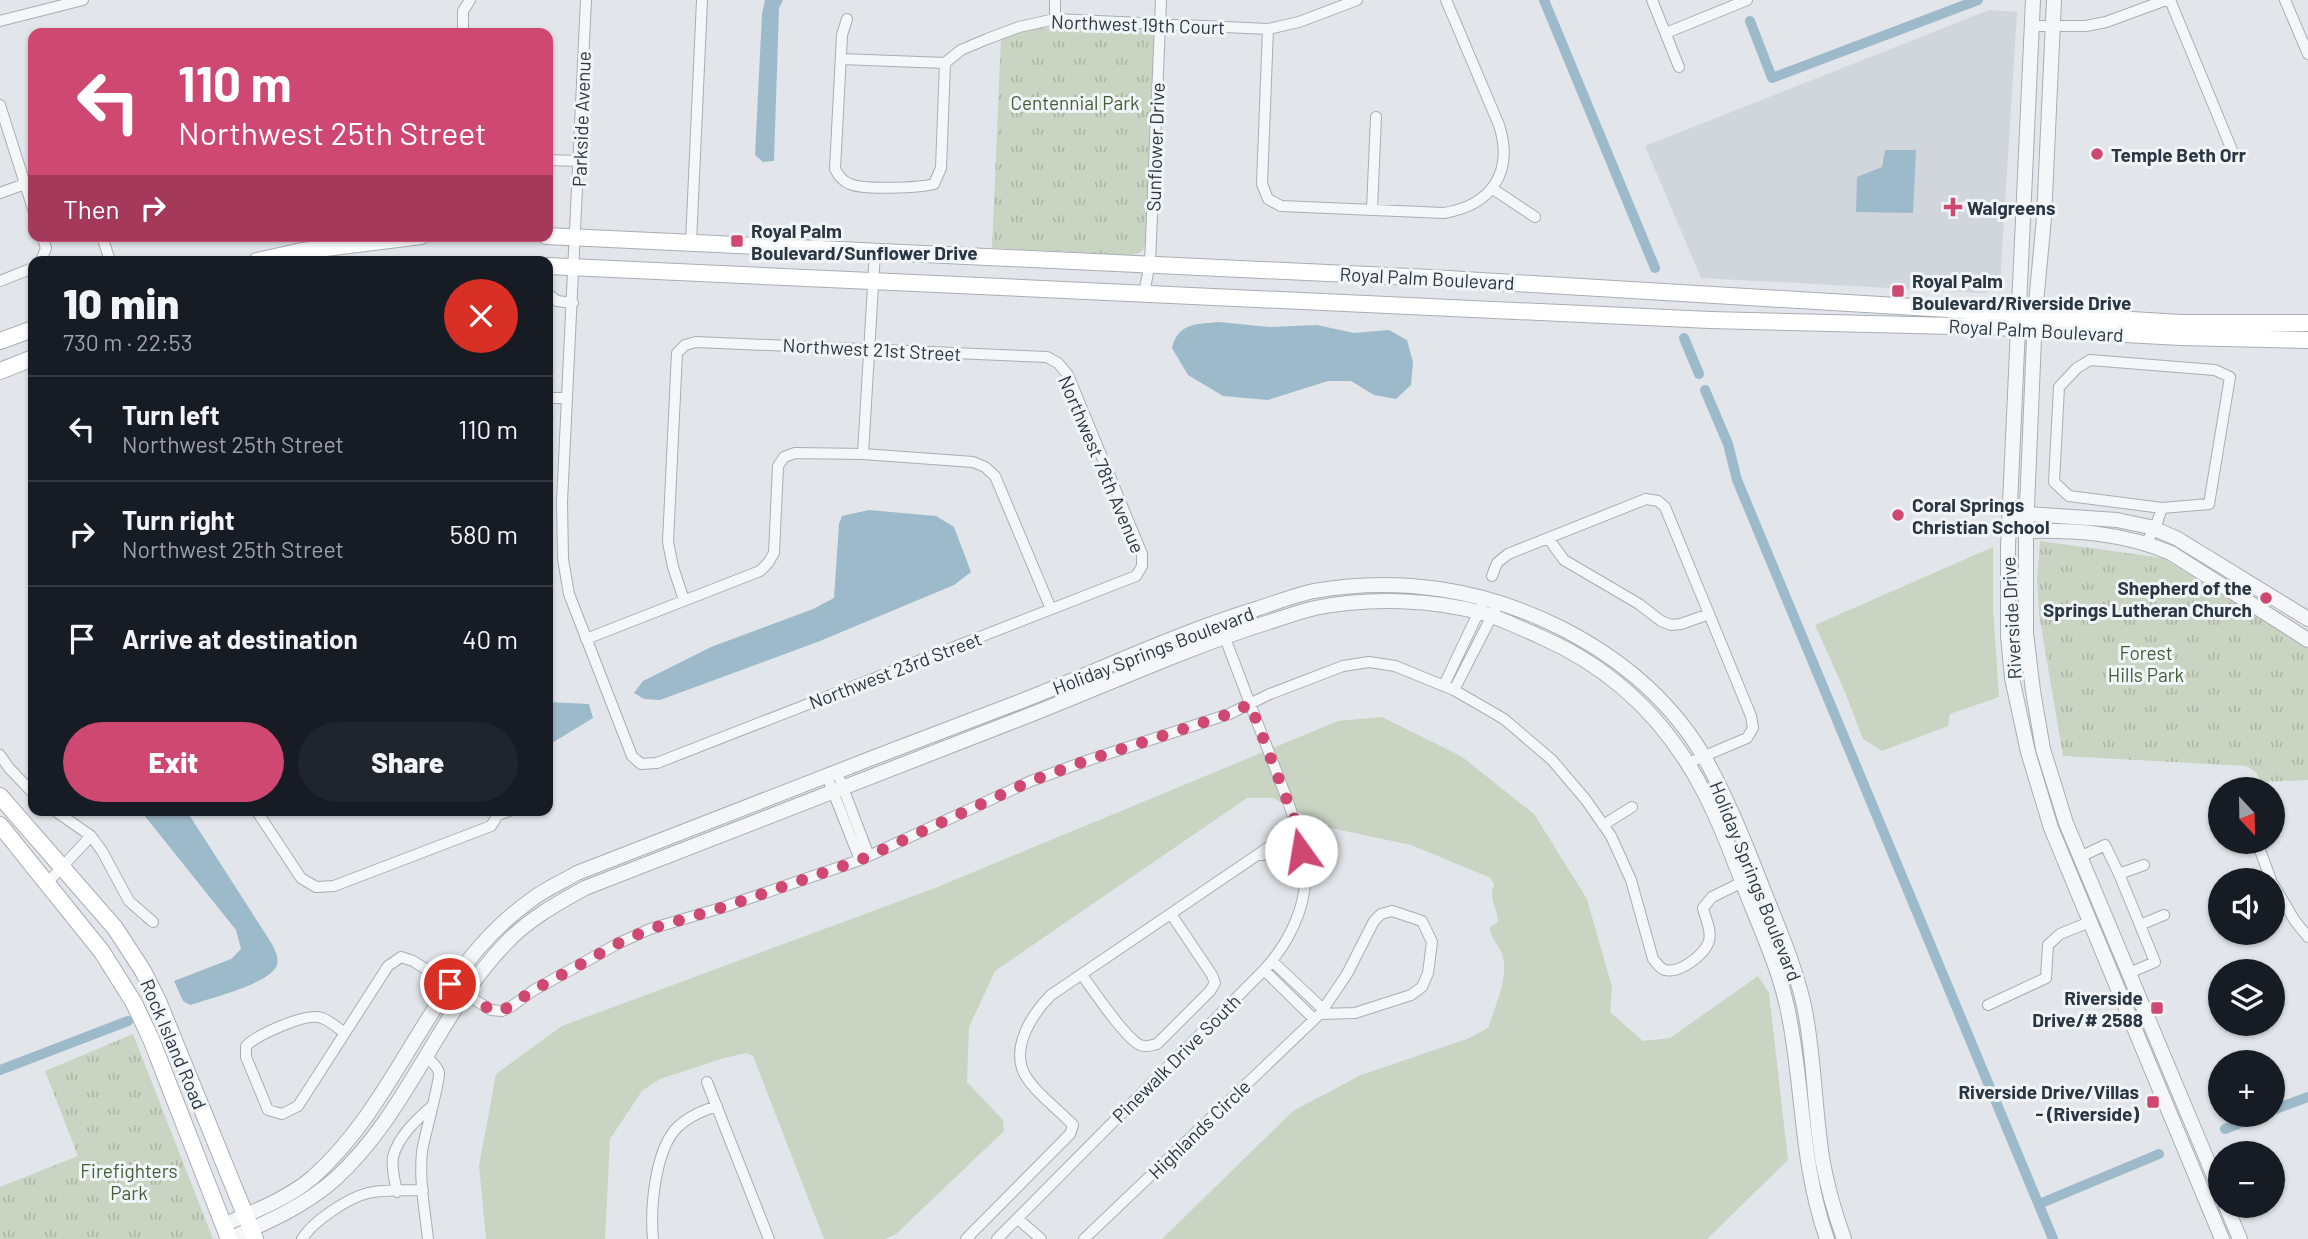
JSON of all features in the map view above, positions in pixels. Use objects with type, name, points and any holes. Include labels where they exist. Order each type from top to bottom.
[{"type":"main road","name":"Royal Palm Boulevard","points":[[553,236],[1150,263],[2035,321],[2308,323]]},
{"type":"main road","points":[[280,256],[373,242]]},
{"type":"main road","name":"Royal Palm Boulevard","points":[[553,265],[1710,320],[2017,320]]},
{"type":"main road","name":"Royal Palm Boulevard","points":[[2035,321],[2181,337],[2308,340]]},
{"type":"main road","points":[[0,341],[28,330]]},
{"type":"main road","points":[[0,371],[28,360]]},
{"type":"main road","name":"Rock Island Road","points":[[0,796],[115,928],[143,971],[158,1000],[250,1228]]},
{"type":"main road","name":"Rock Island Road","points":[[0,825],[102,952],[134,1003],[151,1039],[227,1234]]},
{"type":"street","points":[[0,21],[83,0]]},
{"type":"street","points":[[463,28],[463,11],[470,0]]},
{"type":"street","name":"Parkside Avenue","points":[[586,0],[575,266],[566,398],[563,559],[569,594],[586,639],[632,756],[642,764]]},
{"type":"street","points":[[691,243],[702,0]]},
{"type":"street","points":[[1055,0],[1055,19]]},
{"type":"street","name":"Sunflower Drive","points":[[1144,293],[1150,263],[1161,0]]},
{"type":"street","name":"Northwest 19th Court","points":[[945,63],[961,50],[988,38],[1019,27],[1055,19],[1268,29],[1299,22],[1357,0]]},
{"type":"street","points":[[1268,29],[1262,184],[1268,199],[1281,206],[1444,213],[1475,203],[1493,189],[1500,175],[1504,141],[1446,0]]},
{"type":"street","points":[[1652,0],[1679,67]]},
{"type":"street","points":[[1666,33],[1747,0]]},
{"type":"street","name":"Riverside Drive","points":[[2033,0],[2010,520],[2008,636],[2017,703],[2028,752],[2051,828],[2222,1239]]},
{"type":"street","name":"Riverside Drive","points":[[2054,0],[2026,531],[2026,633],[2039,734],[2066,823],[2208,1162]]},
{"type":"street","points":[[2032,26],[2086,26],[2106,22],[2168,0],[2234,155]]},
{"type":"street","points":[[2285,0],[2308,54]]},
{"type":"street","points":[[841,59],[945,63],[941,168],[934,184],[920,187],[851,185],[840,178],[835,169],[842,35],[846,19]]},
{"type":"street","points":[[0,105],[28,179]]},
{"type":"street","points":[[1372,209],[1376,117]]},
{"type":"street","points":[[553,160],[579,161]]},
{"type":"street","points":[[0,193],[28,182]]},
{"type":"street","points":[[1493,189],[1535,217]]},
{"type":"street","points":[[863,454],[875,252]]},
{"type":"street","points":[[0,281],[28,270]]},
{"type":"street","points":[[553,298],[573,303]]},
{"type":"street","name":"Northwest 21st Street","points":[[684,600],[668,542],[677,353],[685,345],[696,342],[870,348],[1047,357],[1058,363]]},
{"type":"street","points":[[2090,360],[2215,370],[2230,376],[2209,504],[2162,508],[2069,496],[2054,482],[2059,387],[2077,368],[2090,360]]},
{"type":"street","name":"Northwest 78th Avenue","points":[[1058,363],[1068,375],[1142,554],[1142,566]]},
{"type":"street","points":[[553,398],[566,398]]},
{"type":"street","points":[[586,639],[760,571],[774,553],[778,466],[784,457],[794,453],[863,454],[973,462],[985,467],[995,476],[1051,609]]},
{"type":"street","points":[[1492,576],[1497,563],[1508,554],[1548,538],[1646,499],[1658,501],[1665,507],[1751,716],[1753,728],[1748,738],[1688,763]]},
{"type":"street","points":[[553,503],[562,502]]},
{"type":"street","points":[[2146,542],[2155,529],[2162,508]]},
{"type":"street","points":[[2010,520],[2027,514],[2117,520],[2155,529],[2176,538],[2308,619]]},
{"type":"street","points":[[2010,520],[2026,531],[2117,535],[2146,542],[2171,553],[2308,640]]},
{"type":"street","points":[[1548,538],[1564,560],[1639,604],[1661,621],[1671,625],[1681,624],[1709,614]]},
{"type":"street","name":"Northwest 23rd Street","points":[[642,764],[657,764],[1136,576],[1142,566]]},
{"type":"street","name":"Holiday Springs Boulevard","points":[[250,1228],[281,1198],[311,1178],[343,1146],[389,1083],[450,984],[496,929],[532,899],[566,880],[1219,621],[1312,592],[1366,586],[1418,586],[1462,592],[1492,600],[1553,624],[1616,659],[1647,686],[1674,715],[1704,756],[1722,790],[1758,875],[1804,1004],[1812,1053],[1822,1159],[1833,1207],[1844,1239]]},
{"type":"street","points":[[1449,688],[1492,600]]},
{"type":"street","name":"Holiday Springs Boulevard","points":[[227,1234],[250,1228],[302,1204],[334,1180],[361,1152],[465,993],[508,941],[542,912],[574,894],[838,788],[1050,708],[1224,636],[1315,608],[1367,602],[1417,602],[1485,614],[1546,639],[1606,673],[1635,697],[1661,726],[1688,763],[1707,797],[1775,964],[1787,1008],[1806,1162],[1817,1211],[1827,1239]]},
{"type":"street","name":"Pinewalk Drive South","points":[[997,1239],[1268,965],[1293,926],[1302,901],[1305,874],[1295,821],[1219,621]]},
{"type":"street","points":[[345,1033],[321,1017],[309,1017],[255,1037],[246,1046],[246,1057],[268,1110],[282,1114],[298,1106],[345,1033],[388,966],[401,957],[413,961],[491,1010],[502,1011],[534,990],[650,929],[724,907],[864,858],[1031,781],[1229,714],[1343,666],[1369,662],[1395,666],[1449,688],[1504,719],[1552,760],[1603,825],[1631,880],[1653,959],[1659,967],[1667,971],[1679,969],[1700,953],[1708,944],[1710,933],[1703,908],[1712,897],[1758,875]]},
{"type":"street","points":[[0,755],[28,788]]},
{"type":"street","points":[[832,773],[864,858]]},
{"type":"street","points":[[1603,825],[1632,807]]},
{"type":"street","points":[[63,816],[91,836],[129,901],[153,922]]},
{"type":"street","points":[[260,816],[301,878],[316,887],[334,886],[491,826],[496,816]]},
{"type":"street","points":[[47,883],[91,836]]},
{"type":"street","points":[[966,1239],[1070,1134],[1073,1125],[1023,1072],[1022,1047],[1025,1032],[1042,1004],[1051,995],[1272,845],[1301,846]]},
{"type":"street","points":[[2080,857],[2105,845],[2119,874],[2155,962],[2129,973]]},
{"type":"street","points":[[2119,874],[2144,865]]},
{"type":"street","points":[[2285,904],[2308,937]]},
{"type":"street","name":"Highlands Circle","points":[[1084,1239],[1319,1014],[1347,974],[1374,921],[1381,914],[1392,911],[1422,921],[1432,942],[1429,973],[1422,987],[1410,995],[1355,1013],[1319,1014]]},
{"type":"street","name":"Pinewalk Drive South","points":[[1082,975],[1110,1015],[1139,1045],[1147,1047],[1157,1044],[1215,983],[1171,914]]},
{"type":"street","points":[[2140,925],[2164,915]]},
{"type":"street","points":[[1988,1004],[2046,978],[2048,945],[2060,934],[2090,922]]},
{"type":"street","points":[[1268,965],[1319,1014]]},
{"type":"street","points":[[426,1056],[439,1074],[422,1154],[428,1239]]},
{"type":"street","points":[[707,1082],[769,1239]]},
{"type":"street","points":[[653,1239],[655,1188],[666,1144],[687,1119],[717,1106]]},
{"type":"street","points":[[397,1192],[393,1157],[417,1119],[431,1107]]},
{"type":"street","points":[[302,1239],[318,1222],[354,1198],[370,1193],[423,1190]]},
{"type":"street","points":[[2231,1218],[2240,1239]]},
{"type":"street","points":[[1018,1219],[1041,1239]]},
{"type":"shaded area","points":[[1989,10],[2017,12],[2000,283],[1994,290],[1984,293],[1701,278],[1645,146]]},
{"type":"green space","name":"Centennial Park","points":[[1069,25],[1142,27],[1149,30],[1155,39],[1145,246],[1142,251],[1133,255],[992,248],[1001,38],[1035,29]]},
{"type":"green space","name":"Forest Hills Park","points":[[2040,541],[2163,558],[2308,648],[2308,780],[2286,781],[2286,777],[2258,777],[2256,772],[2246,766],[2063,756],[2039,614],[2037,580]]},
{"type":"green space","points":[[1993,547],[1993,608],[1999,697],[1950,714],[1948,726],[1882,751],[1863,739],[1815,625]]},
{"type":"green space","points":[[1382,717],[1461,756],[1534,814],[1587,899],[1612,987],[1610,1012],[1643,1041],[1670,1038],[1758,976],[1769,993],[1788,1160],[1707,1239],[1162,1239],[1293,1111],[1361,1075],[1467,1039],[1488,1028],[1504,974],[1503,957],[1490,927],[1498,922],[1491,878],[1411,845],[1326,827],[1273,798],[1247,798],[995,971],[969,1027],[967,1082],[1003,1120],[1004,1131],[896,1234],[885,1239],[824,1239],[753,1056],[746,1053],[660,1079],[642,1091],[610,1139],[605,1239],[486,1239],[479,1166],[496,1074],[562,1026],[935,888],[1338,721]]},
{"type":"green space","name":"Firefighters Park","points":[[133,1034],[213,1239],[0,1239],[0,1187],[78,1156],[45,1071]]},
{"type":"water","points":[[765,0],[783,0],[779,8],[774,161],[763,162],[755,155]]},
{"type":"water","points":[[1885,150],[1916,150],[1913,213],[1856,212],[1857,177],[1882,167]]},
{"type":"water","points":[[1219,322],[1269,327],[1317,325],[1354,333],[1389,330],[1407,340],[1413,362],[1411,385],[1396,399],[1374,395],[1351,381],[1328,381],[1268,400],[1223,396],[1188,375],[1172,348],[1183,329]]},
{"type":"water","points":[[869,510],[936,516],[954,527],[971,572],[954,585],[820,641],[660,700],[644,699],[634,693],[643,681],[711,647],[813,609],[834,598],[839,524],[842,516]]},
{"type":"water","points":[[553,702],[589,704],[593,718],[553,742]]},
{"type":"water","points":[[145,816],[190,816],[276,954],[277,965],[272,972],[252,984],[190,1005],[183,1001],[174,981],[231,959],[241,949],[236,930]]},
{"type":"waterway","points":[[1544,0],[1655,268]]},
{"type":"waterway","points":[[1750,21],[1772,78],[1978,0]]},
{"type":"waterway","points":[[1684,338],[1699,374]]},
{"type":"waterway","points":[[1705,390],[1728,444],[1737,480],[2053,1239]]},
{"type":"waterway","points":[[0,1070],[128,1021]]},
{"type":"waterway","points":[[2285,1106],[2308,1097]]},
{"type":"waterway","points":[[2225,1129],[2230,1127]]},
{"type":"waterway","points":[[2039,1204],[2159,1154]]},
{"type":"place","name":"Temple Beth Orr","points":[[2097,154]]},
{"type":"place","name":"Walgreens","points":[[1953,207]]},
{"type":"place","name":"Royal Palm Boulevard/Sunflower Drive","points":[[737,241]]},
{"type":"place","name":"Royal Palm Boulevard/Riverside Drive","points":[[1898,291]]},
{"type":"place","name":"Coral Springs Christian School","points":[[1898,515]]},
{"type":"place","name":"Shepherd of the Springs Lutheran Church","points":[[2266,598]]},
{"type":"place","name":"Riverside Drive/# 2588","points":[[2157,1008]]},
{"type":"place","name":"Riverside Drive/Villas - (Riverside)","points":[[2153,1102]]},
{"type":"route","points":[[450,984],[491,1010],[502,1011],[534,990],[650,929],[724,907],[860,860],[1031,781],[1229,714],[1250,704],[1295,821],[1301,851]]}]
